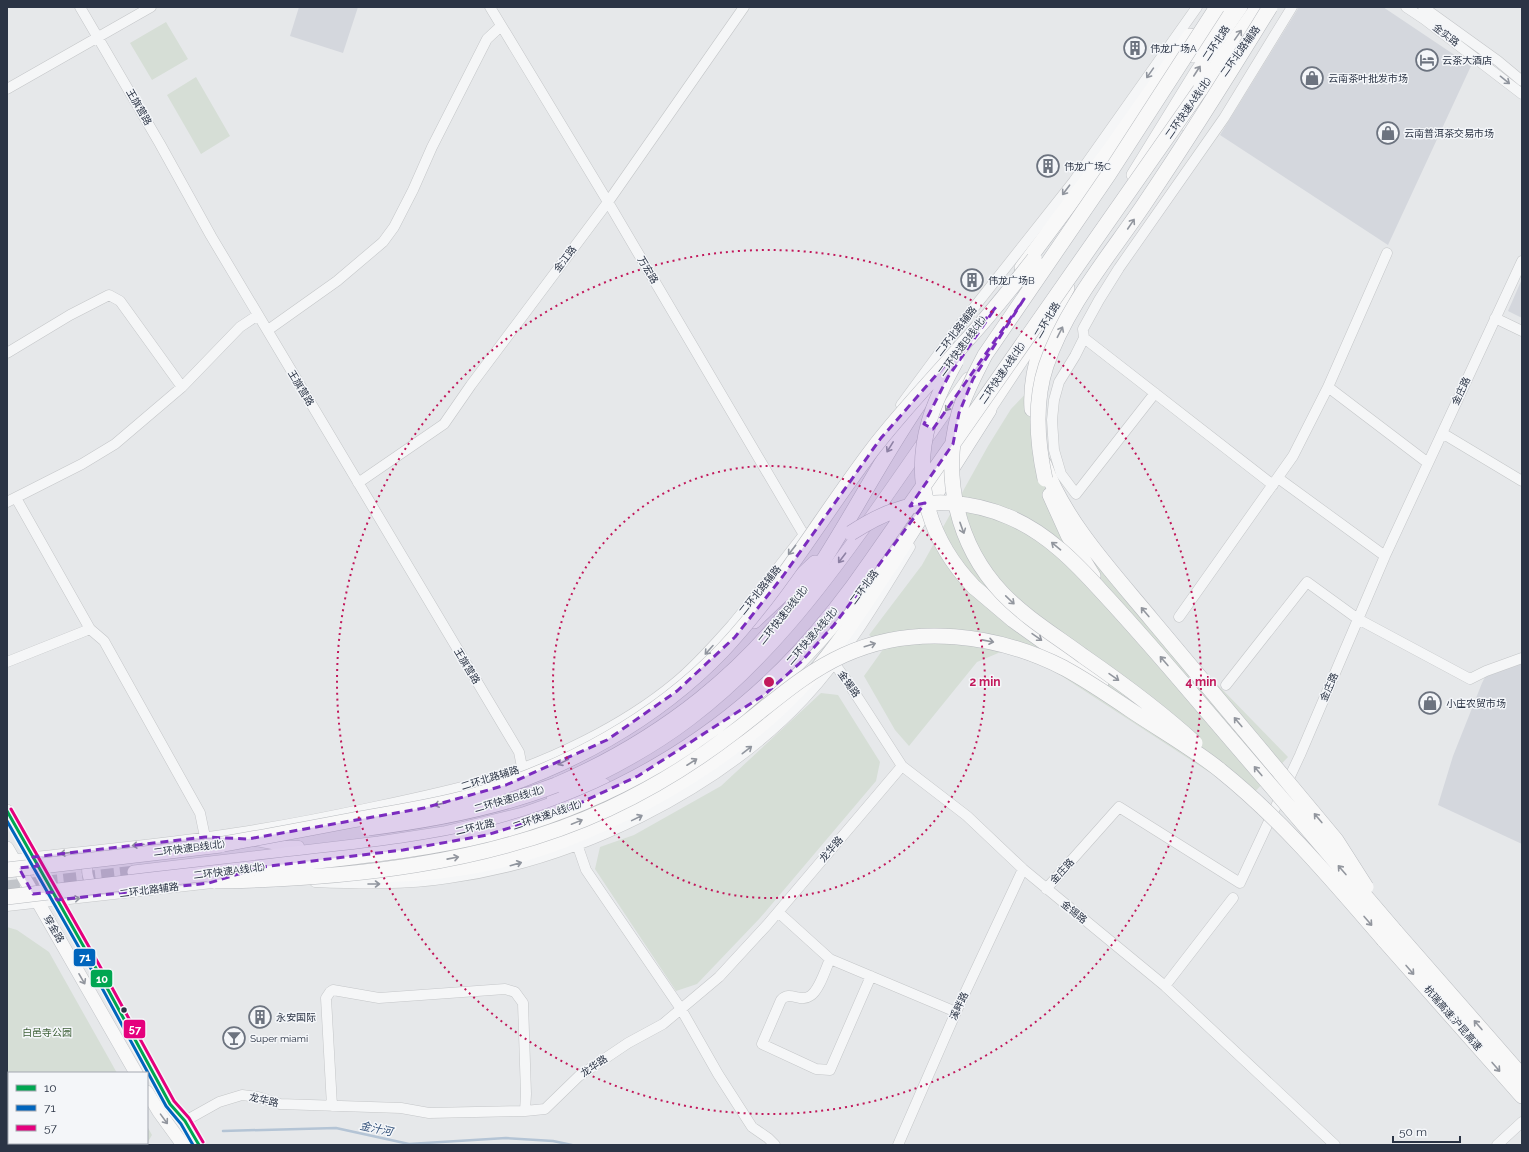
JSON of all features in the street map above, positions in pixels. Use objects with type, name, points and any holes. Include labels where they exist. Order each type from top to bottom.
[{"type":"highway","name":"二环快速A线(北)","points":[[108,890],[388,852],[446,843],[500,831],[563,811],[620,786],[676,754],[727,718],[757,693],[789,662],[811,639],[847,594],[1258,7]]},
{"type":"highway","points":[[1271,7],[1179,151],[1071,312],[1053,346],[1042,380],[1038,407],[1038,430],[1042,467],[1049,491],[1060,519],[1074,546],[1098,582],[1390,936]]},
{"type":"highway","points":[[1217,15],[957,360],[940,392],[929,422],[923,451],[923,478],[927,505],[940,540],[949,557],[960,572],[978,590],[997,607],[1201,756],[1245,791],[1293,837]]},
{"type":"highway","points":[[1217,15],[978,367],[967,390],[956,424],[952,446],[952,478],[957,509],[968,542],[984,570],[1002,592],[1030,618],[1128,687],[1174,724],[1228,773],[1390,936]]},
{"type":"highway","name":"二环快速B线(北)","points":[[9,859],[105,853],[208,841],[420,820],[480,808],[518,798],[572,778],[626,750],[660,729],[709,692],[755,649],[802,593],[826,556],[887,452],[920,402],[1095,170],[1217,15]]},
{"type":"highway","points":[[1090,247],[1051,321],[1037,364],[1033,385],[1032,412],[1038,445],[1045,466],[1068,510],[1102,560],[1342,848],[1378,908],[1390,936]]},
{"type":"highway","points":[[711,662],[739,632],[772,592],[881,438],[996,307]]},
{"type":"highway","points":[[7,897],[310,877],[409,874],[451,870],[496,861],[546,846],[612,819],[671,788],[726,752],[774,713],[811,677],[846,632],[989,410]]},
{"type":"highway","points":[[208,841],[424,808],[506,786],[560,763],[623,730],[667,699],[711,662],[809,569],[852,533],[880,516],[894,510],[925,503],[956,504],[998,513],[1021,523],[1043,537],[1065,554],[1088,576],[1125,616]]},
{"type":"highway","points":[[310,877],[382,869],[449,859],[510,845],[569,826],[626,800],[684,767],[731,735],[796,683],[824,665],[844,654],[865,646],[899,638],[936,636],[974,639],[1009,646],[1043,658],[1086,680],[1201,756]]},
{"type":"highway","name":"杭瑞高速;沪昆高速","points":[[1390,936],[1522,1076]]},
{"type":"highway","name":"杭瑞高速;沪昆高速","points":[[1390,936],[1522,1096]]},
{"type":"main road","name":"二环北路","points":[[300,849],[450,826],[502,813],[553,796],[591,779],[640,753],[690,719],[730,686],[778,636],[845,554],[1217,15],[1227,7]]},
{"type":"main road","name":"二环北路","points":[[134,868],[423,837],[464,829],[523,814],[620,779],[682,749],[724,724],[754,703],[800,663],[826,635],[853,602],[900,538],[989,410],[1038,335],[1170,114],[1217,15],[1241,7]]},
{"type":"main road","points":[[1217,15],[1235,18],[1247,7]]},
{"type":"main road","name":"穿金路","points":[[7,811],[170,1104],[185,1121],[199,1145]]},
{"type":"main road","name":"穿金路","points":[[9,859],[38,903],[135,1072]]},
{"type":"main road","points":[[148,1094],[182,1145]]},
{"type":"street","name":"王旗营路","points":[[80,7],[164,150],[211,236],[519,752],[522,768]]},
{"type":"street","points":[[7,89],[151,7]]},
{"type":"street","name":"万宏路","points":[[490,7],[608,202],[804,534]]},
{"type":"street","name":"金江路","points":[[358,483],[444,424],[471,385],[608,202],[744,7]]},
{"type":"street","name":"二环北路辅路","points":[[208,841],[409,800],[482,781],[522,768],[615,724],[647,704],[676,683],[701,659],[726,631],[804,534],[945,345],[1078,175],[1197,7]]},
{"type":"street","name":"二环北路辅路","points":[[1090,247],[1128,194],[1226,71],[1271,7]]},
{"type":"street","points":[[1155,393],[1076,494],[1061,474],[1054,450],[1052,420],[1054,400],[1059,382],[1084,338],[1083,329],[1099,300],[1119,268],[1224,118],[1292,7]]},
{"type":"street","name":"金实路","points":[[1406,7],[1424,18],[1522,94]]},
{"type":"street","name":"金实路","points":[[1424,7],[1498,61],[1522,82]]},
{"type":"street","points":[[268,330],[337,281],[383,242],[394,227],[410,196],[432,147],[487,39],[501,26]]},
{"type":"street","points":[[1179,618],[1293,456],[1328,387],[1387,253]]},
{"type":"street","name":"金庄路","points":[[1046,889],[1119,807],[1240,883],[1300,755],[1385,556],[1522,261]]},
{"type":"street","points":[[7,353],[109,295],[120,301],[182,387]]},
{"type":"street","points":[[258,315],[240,327],[182,387],[115,444],[82,464],[11,500],[90,629],[104,641],[200,813],[208,841],[235,837],[300,849]]},
{"type":"street","points":[[1495,318],[1522,331]]},
{"type":"street","points":[[1084,338],[1155,393],[1275,481],[1385,556]]},
{"type":"street","points":[[1328,387],[1428,462]]},
{"type":"street","name":"二环北路辅路","points":[[7,906],[57,900],[108,890],[248,880],[376,884],[457,877],[506,867],[577,844],[616,828],[657,808],[693,788],[724,767],[763,737],[785,717],[834,663],[866,617],[899,565],[950,480],[989,410]]},
{"type":"street","points":[[1442,432],[1522,481]]},
{"type":"street","points":[[1226,685],[1307,582],[1358,619],[1470,679],[1486,671],[1522,658]]},
{"type":"street","points":[[7,662],[90,629]]},
{"type":"street","name":"金锡路","points":[[834,663],[902,766],[967,816],[1022,869],[1165,986],[1335,1145]]},
{"type":"street","name":"龙华路","points":[[185,1121],[219,1102],[242,1095],[280,1104],[401,1108],[429,1112],[525,1111],[544,1109],[578,1076],[662,1024],[718,977],[778,912],[902,766]]},
{"type":"street","points":[[577,844],[586,870],[680,1010],[752,1127],[776,1145]]},
{"type":"street","points":[[209,883],[240,875],[287,856],[300,849]]},
{"type":"street","points":[[105,853],[99,850],[92,855],[88,863],[87,872],[89,880],[94,888],[100,893],[108,890]]},
{"type":"street","points":[[9,859],[105,853]]},
{"type":"street","name":"溪畔路","points":[[898,1145],[956,1012],[1022,869]]},
{"type":"street","points":[[1165,986],[1233,898]]},
{"type":"street","points":[[778,912],[830,959],[956,1012]]},
{"type":"street","points":[[830,959],[816,989],[810,996],[802,998],[790,995],[781,1000],[762,1044],[816,1069],[830,1070],[871,976]]},
{"type":"street","points":[[332,1106],[326,998],[330,992],[333,990],[379,998],[505,988],[515,992],[523,1003],[526,1094],[525,1111]]},
{"type":"street","points":[[1497,1145],[1522,1122]]},
{"type":"highlighted area","points":[[1024,299],[973,379],[959,413],[953,444],[910,506],[925,503],[834,625],[800,663],[764,695],[638,776],[563,811],[487,835],[403,850],[262,867],[209,883],[57,900],[52,892],[33,894],[19,868],[38,866],[33,857],[205,837],[248,839],[424,808],[506,785],[607,740],[677,691],[735,637],[783,576],[881,438],[996,307],[948,377],[924,424],[933,429]]},
{"type":"shaded area","points":[[299,7],[358,7],[343,53],[290,36]]},
{"type":"shaded area","points":[[1299,7],[1383,7],[1471,66],[1388,245],[1220,135]]},
{"type":"shaded area","points":[[1522,279],[1522,318],[1508,311]]},
{"type":"shaded area","points":[[1522,662],[1522,844],[1438,805],[1453,756],[1487,673]]},
{"type":"green space","points":[[166,22],[188,59],[152,80],[130,43]]},
{"type":"green space","points":[[196,77],[230,136],[201,154],[167,95]]},
{"type":"green space","points":[[1036,383],[1045,443],[1063,500],[1104,568],[1288,757],[1249,798],[1051,669],[1003,651],[977,662],[909,746],[895,730],[864,676],[884,648],[869,635],[922,565],[988,446],[1011,409]]},
{"type":"green space","points":[[821,693],[838,695],[880,762],[876,781],[760,918],[697,984],[676,991],[595,869],[600,847],[634,835],[721,786]]},
{"type":"green space","name":"白邑寺公园","points":[[7,927],[17,930],[49,952],[116,1072],[8,1072],[8,1144],[147,1144],[7,1145]]},
{"type":"green space","name":"白邑寺公园","points":[[148,1128],[152,1135],[148,1142]]},
{"type":"waterway","name":"金汁河","points":[[223,1131],[336,1128],[409,1144],[506,1138],[553,1141],[572,1145]]},
{"type":"tunnel","points":[[7,887],[134,872]]},
{"type":"transit line","name":"57","points":[[11,809],[174,1101],[189,1118],[203,1142]]},
{"type":"transit line","name":"10","points":[[7,811],[106,986],[170,1104],[185,1121],[199,1145]]},
{"type":"transit line","name":"71","points":[[7,821],[102,988],[148,1072]]},
{"type":"transit line","name":"71","points":[[148,1073],[166,1106],[181,1124],[193,1145]]},
{"type":"place","name":"伟龙广场A","points":[[1135,48]]},
{"type":"place","name":"云茶大酒店","points":[[1427,60]]},
{"type":"place","name":"云南茶叶批发市场","points":[[1312,78]]},
{"type":"place","name":"云南普洱茶交易市场","points":[[1388,133]]},
{"type":"place","name":"伟龙广场C","points":[[1048,166]]},
{"type":"place","name":"伟龙广场B","points":[[972,280]]},
{"type":"place","name":"小庄农贸市场","points":[[1430,703]]},
{"type":"place","name":"永安国际","points":[[260,1017]]},
{"type":"place","name":"Super miami","points":[[234,1038]]}]
